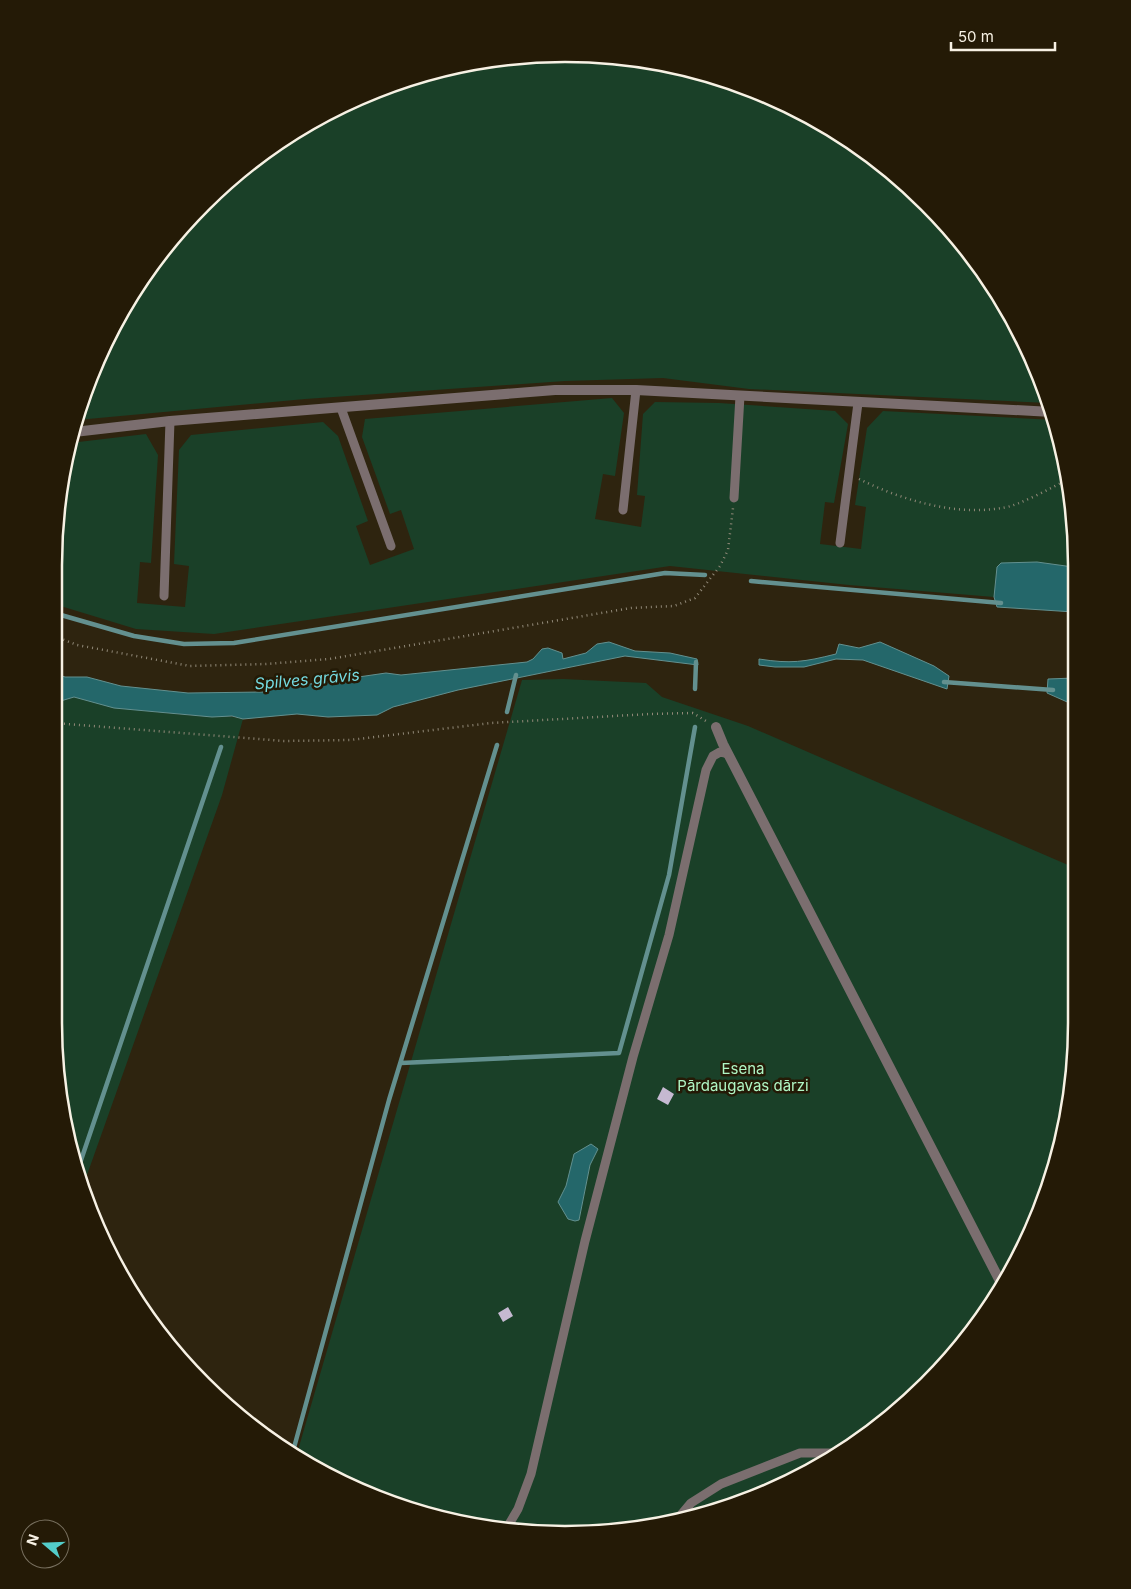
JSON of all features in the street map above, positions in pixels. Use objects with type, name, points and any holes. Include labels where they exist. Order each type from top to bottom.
[{"type":"street","points":[[81,431],[170,422],[555,390],[636,390],[858,404],[1044,412]]},
{"type":"street","points":[[716,727],[728,754],[999,1279]]},
{"type":"lane","points":[[623,510],[636,390]]},
{"type":"lane","points":[[734,498],[740,396]]},
{"type":"lane","points":[[840,543],[858,404]]},
{"type":"lane","points":[[341,408],[391,546]]},
{"type":"lane","points":[[164,596],[170,422]]},
{"type":"lane","points":[[510,1523],[518,1509],[531,1474],[585,1240],[633,1057],[669,935],[706,770],[713,756],[720,752],[728,754]]},
{"type":"lane","points":[[683,1512],[691,1503],[721,1484],[800,1453],[827,1453]]},
{"type":"path","points":[[849,474],[906,498],[957,509],[1002,508],[1061,482]]},
{"type":"path","points":[[63,640],[77,645],[190,666],[266,664],[330,659],[631,608],[674,606],[695,598],[720,566],[728,550],[734,498]]},
{"type":"path","points":[[63,724],[284,741],[350,740],[491,723],[650,714],[693,713],[716,727]]},
{"type":"green space","points":[[566,62],[631,67],[664,72],[727,89],[788,114],[845,147],[872,166],[921,210],[965,259],[984,286],[1017,343],[1041,403],[749,389],[663,378],[565,381],[305,399],[85,419],[114,343],[147,286],[187,234],[234,187],[259,166],[286,147],[343,114],[404,89],[467,72],[500,67]]},
{"type":"green space","points":[[612,398],[624,413],[615,476],[603,474],[595,519],[641,527],[645,496],[637,495],[643,414],[655,402],[719,403],[835,411],[848,424],[834,503],[825,502],[820,544],[861,549],[866,507],[855,505],[867,428],[883,411],[1047,420],[1059,467],[1064,500],[1068,566],[1037,562],[997,567],[994,597],[849,585],[670,566],[214,634],[136,629],[63,607],[64,533],[67,500],[78,442],[146,434],[158,455],[151,563],[140,562],[137,603],[185,607],[189,566],[174,564],[179,450],[191,435],[323,422],[338,436],[368,521],[356,526],[370,565],[414,549],[401,510],[390,514],[362,437],[365,419]]},
{"type":"green space","name":"Esena Pārdaugavas dārzi","points":[[563,679],[646,683],[662,697],[748,726],[1068,865],[1067,1056],[1059,1122],[1042,1185],[1030,1216],[1017,1246],[984,1303],[965,1330],[921,1379],[872,1423],[845,1442],[788,1475],[727,1500],[664,1517],[631,1522],[566,1526],[533,1525],[467,1517],[404,1500],[373,1488],[343,1475],[298,1449],[522,680]]},
{"type":"green space","points":[[74,697],[135,710],[243,719],[222,795],[86,1176],[72,1122],[64,1056],[63,700]]},
{"type":"water","points":[[1037,562],[1068,566],[1068,612],[997,607],[994,597],[997,567],[1001,563]]},
{"type":"water","points":[[609,642],[635,651],[670,653],[697,659],[698,665],[625,656],[458,690],[393,707],[377,715],[328,717],[297,714],[243,719],[232,716],[212,717],[114,708],[74,697],[63,700],[63,676],[87,677],[121,686],[188,693],[264,692],[274,685],[310,684],[386,673],[401,675],[527,662],[533,659],[542,649],[548,648],[562,653],[563,659],[586,653],[597,644]]},
{"type":"water","points":[[880,642],[934,666],[949,676],[947,689],[863,660],[836,659],[804,667],[759,665],[759,659],[789,662],[806,660],[836,654],[839,644],[859,648]]},
{"type":"water","points":[[1068,678],[1068,702],[1047,693],[1048,679]]},
{"type":"water","points":[[591,1144],[598,1149],[590,1165],[579,1220],[575,1221],[568,1219],[558,1202],[566,1186],[574,1154]]},
{"type":"building","points":[[663,1087],[674,1094],[668,1105],[657,1099]]},
{"type":"building","points":[[508,1307],[513,1316],[503,1322],[498,1313]]},
{"type":"waterway","points":[[63,616],[134,636],[184,644],[234,643],[665,573],[705,575]]},
{"type":"waterway","points":[[751,581],[1001,603]]},
{"type":"waterway","points":[[695,689],[696,662]]},
{"type":"waterway","points":[[507,712],[516,675]]},
{"type":"waterway","points":[[944,682],[1053,690]]},
{"type":"waterway","points":[[401,1063],[619,1053],[669,875],[695,727]]},
{"type":"waterway","points":[[294,1447],[389,1100],[497,745]]},
{"type":"waterway","points":[[81,1159],[221,747]]},
{"type":"water label","name":"Spilves grāvis","points":[[307,679]]}]
